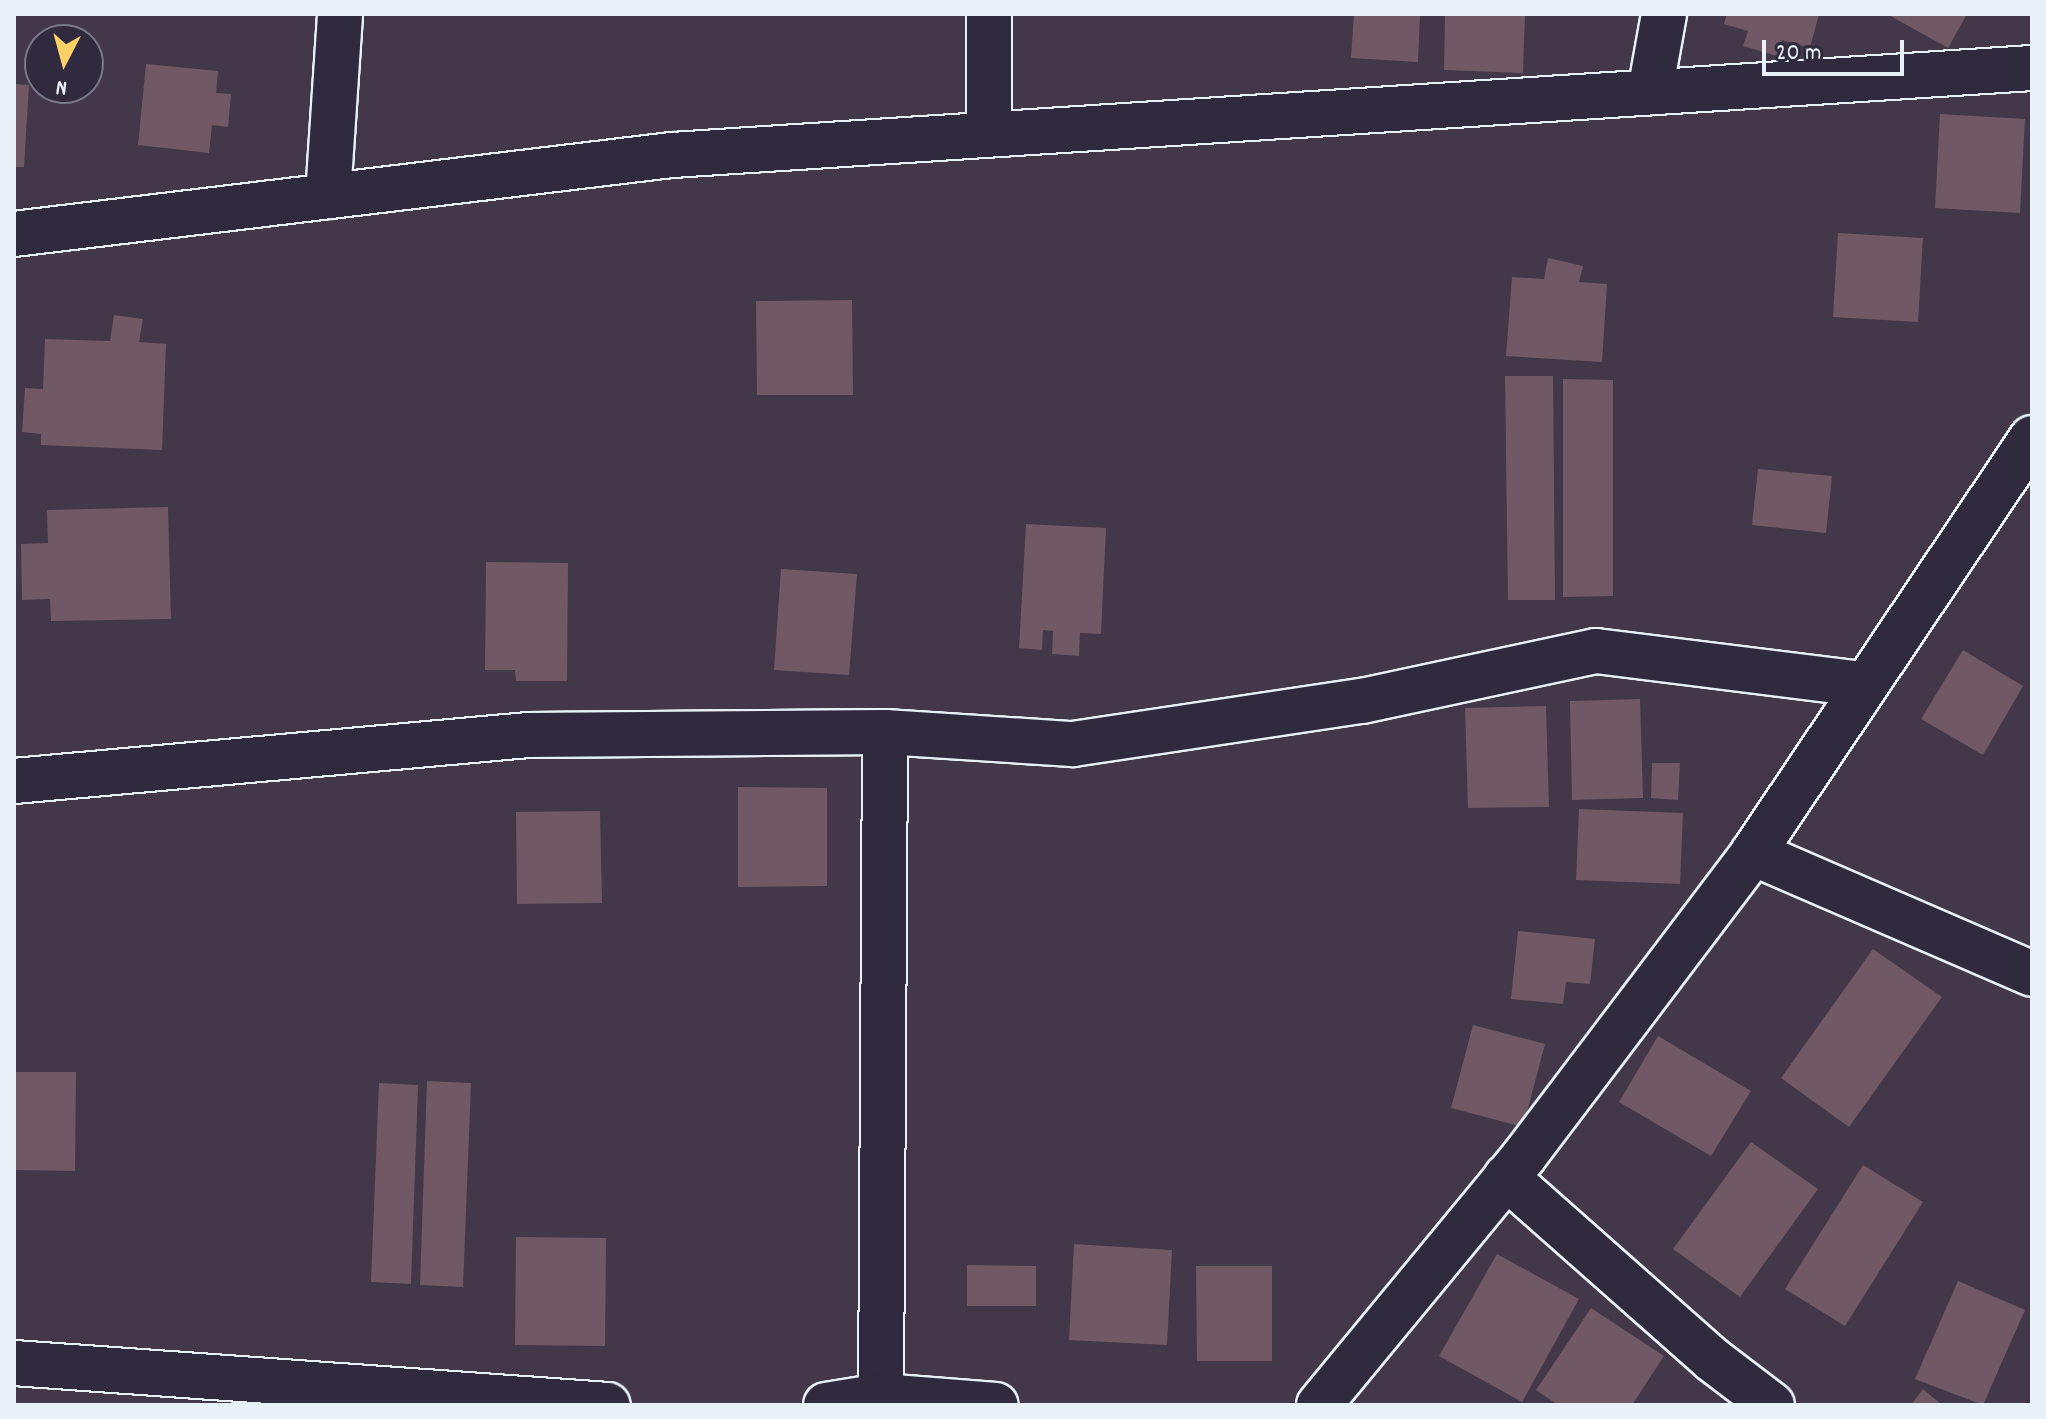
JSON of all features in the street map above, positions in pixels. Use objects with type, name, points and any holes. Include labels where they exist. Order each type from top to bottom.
[{"type":"street","points":[[328,196],[340,14]]},
{"type":"street","points":[[989,14],[989,134]]},
{"type":"street","points":[[1650,92],[1664,14]]},
{"type":"street","points":[[14,234],[672,155],[2032,68]]},
{"type":"street","points":[[1319,1405],[1506,1177],[1753,853],[1862,684],[2032,438]]},
{"type":"street","points":[[14,781],[528,735],[885,732],[1073,744],[1362,701],[1596,651],[1862,684]]},
{"type":"street","points":[[881,1396],[885,732]]},
{"type":"street","points":[[1753,853],[2032,974]]},
{"type":"street","points":[[1506,1177],[1772,1405]]},
{"type":"street","points":[[14,1363],[608,1405]]},
{"type":"street","points":[[826,1405],[881,1396],[996,1405]]},
{"type":"building","points":[[1354,14],[1420,14],[1418,62],[1351,58]]},
{"type":"building","points":[[1445,14],[1525,14],[1523,73],[1444,70]]},
{"type":"building","points":[[1727,14],[1819,14],[1810,48],[1782,40],[1777,56],[1743,46],[1748,31],[1724,24]]},
{"type":"building","points":[[1887,14],[1967,14],[1948,48]]},
{"type":"building","points":[[146,64],[218,71],[216,93],[231,94],[228,127],[212,125],[209,153],[138,145]]},
{"type":"building","points":[[14,84],[24,85],[24,104],[28,104],[24,167],[14,167]]},
{"type":"building","points":[[1940,114],[2025,119],[2020,213],[1935,208]]},
{"type":"building","points":[[1838,233],[1923,238],[1918,322],[1833,317]]},
{"type":"building","points":[[1548,258],[1583,266],[1579,282],[1607,284],[1602,362],[1506,356],[1512,277],[1544,279]]},
{"type":"building","points":[[852,300],[853,395],[757,395],[756,301]]},
{"type":"building","points":[[114,315],[143,319],[139,342],[166,344],[162,450],[41,445],[41,434],[22,432],[25,388],[43,389],[45,339],[110,341]]},
{"type":"building","points":[[1505,376],[1553,376],[1555,600],[1508,600]]},
{"type":"building","points":[[1563,379],[1613,380],[1613,596],[1563,597]]},
{"type":"building","points":[[1758,469],[1832,476],[1826,533],[1752,525]]},
{"type":"building","points":[[168,507],[171,619],[51,621],[50,599],[22,600],[21,544],[48,543],[47,510]]},
{"type":"building","points":[[1026,524],[1106,528],[1101,634],[1080,633],[1079,656],[1052,654],[1053,631],[1043,630],[1042,650],[1019,648]]},
{"type":"building","points":[[486,562],[568,563],[567,681],[516,681],[515,670],[485,670]]},
{"type":"building","points":[[781,569],[857,574],[849,675],[774,670]]},
{"type":"building","points":[[1963,650],[2023,686],[1983,755],[1921,719]]},
{"type":"building","points":[[1640,699],[1643,798],[1572,800],[1570,701]]},
{"type":"building","points":[[1546,706],[1549,807],[1468,808],[1465,708]]},
{"type":"building","points":[[1652,763],[1680,763],[1678,800],[1651,798]]},
{"type":"building","points":[[738,787],[827,788],[827,886],[738,887]]},
{"type":"building","points":[[1579,809],[1683,813],[1680,884],[1576,880]]},
{"type":"building","points":[[600,811],[602,903],[517,904],[516,812]]},
{"type":"building","points":[[1518,931],[1595,939],[1590,984],[1566,982],[1563,1004],[1511,999]]},
{"type":"building","points":[[1873,949],[1942,997],[1849,1127],[1781,1078]]},
{"type":"building","points":[[1473,1025],[1545,1044],[1523,1127],[1451,1108]]},
{"type":"building","points":[[1658,1036],[1751,1091],[1711,1156],[1619,1102]]},
{"type":"building","points":[[14,1072],[76,1072],[75,1171],[14,1170]]},
{"type":"building","points":[[427,1081],[471,1083],[463,1287],[420,1285]]},
{"type":"building","points":[[379,1083],[418,1085],[411,1284],[371,1282]]},
{"type":"building","points":[[1751,1142],[1818,1189],[1740,1297],[1673,1249]]},
{"type":"building","points":[[1863,1165],[1923,1202],[1845,1326],[1785,1289]]},
{"type":"building","points":[[516,1237],[606,1238],[605,1346],[515,1345]]},
{"type":"building","points":[[1074,1244],[1172,1250],[1167,1345],[1069,1340]]},
{"type":"building","points":[[1497,1254],[1579,1299],[1522,1402],[1439,1356]]},
{"type":"building","points":[[967,1265],[1036,1266],[1036,1306],[967,1306]]},
{"type":"building","points":[[1196,1266],[1272,1266],[1272,1361],[1197,1361]]},
{"type":"building","points":[[1958,1281],[2025,1310],[1983,1405],[1915,1379]]},
{"type":"building","points":[[1591,1308],[1664,1356],[1632,1405],[1558,1405],[1536,1390]]},
{"type":"building","points":[[1923,1389],[1942,1405],[1911,1405]]}]
